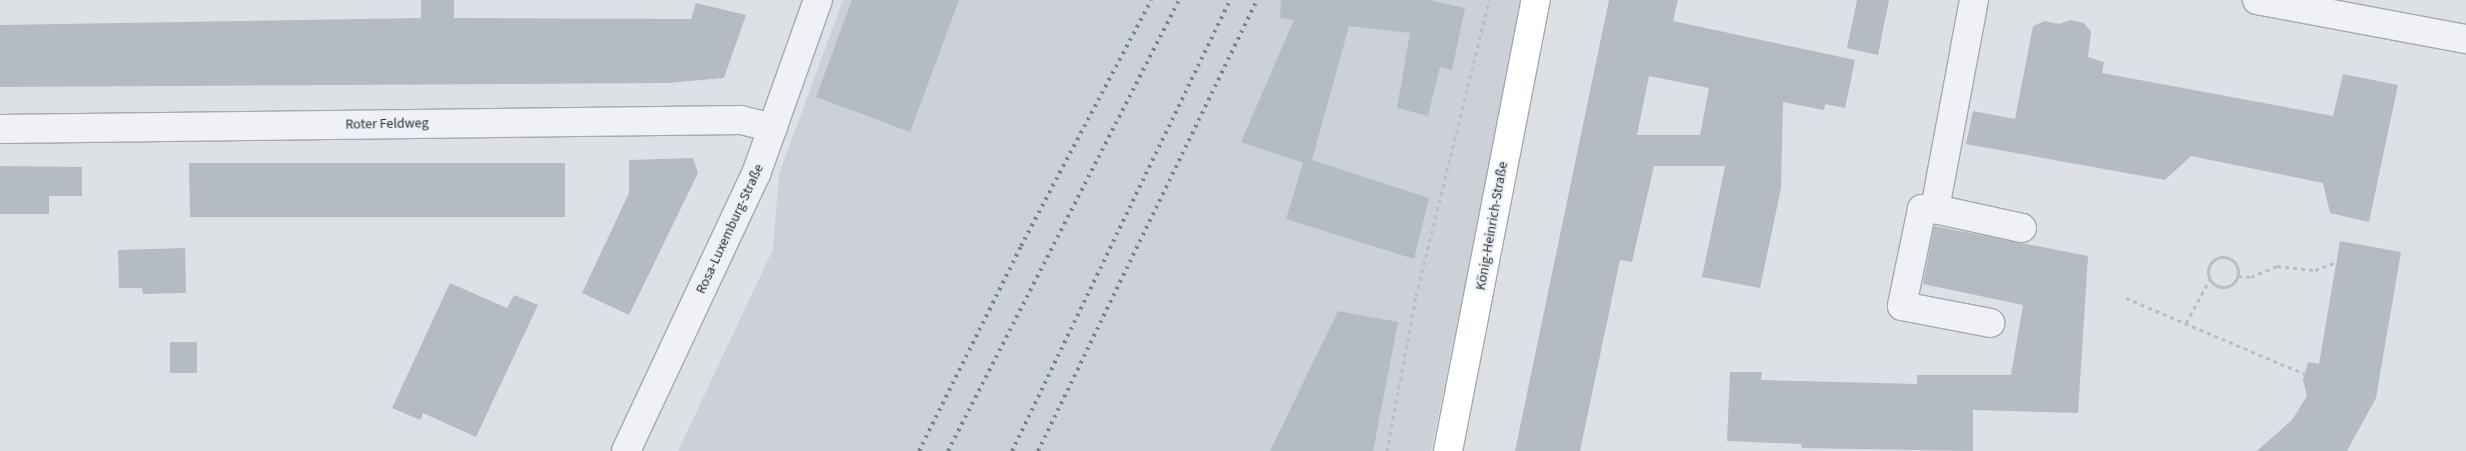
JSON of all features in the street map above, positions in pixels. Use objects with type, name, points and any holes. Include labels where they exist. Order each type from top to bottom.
[{"type":"main road","name":"König-Heinrich-Straße","points":[[1448,451],[1536,0]]},
{"type":"street","name":"Rosa-Luxemburg-Straße","points":[[626,451],[756,174],[818,0]]},
{"type":"street","points":[[1936,209],[1974,0]]},
{"type":"street","points":[[2257,0],[2304,4],[2466,39]]},
{"type":"street","name":"Roter Feldweg","points":[[0,129],[741,120],[773,128]]},
{"type":"street","points":[[1990,323],[1902,306],[1922,209],[1936,209],[2022,228]]},
{"type":"path","points":[[1387,451],[1416,296],[1488,0]]},
{"type":"path","points":[[2186,323],[2210,279],[2210,266],[2221,257],[2235,262],[2238,276],[2232,285],[2223,288],[2210,279]]},
{"type":"path","points":[[2238,276],[2251,277],[2277,266],[2315,270],[2337,262]]},
{"type":"path","points":[[2126,298],[2305,374]]},
{"type":"shaded area","points":[[843,0],[1524,0],[1431,451],[678,451],[773,249],[779,174]]},
{"type":"building","points":[[421,0],[454,0],[454,18],[691,19],[696,3],[746,15],[724,78],[668,83],[0,87],[0,25],[421,18]]},
{"type":"building","points":[[852,0],[959,0],[910,132],[816,97]]},
{"type":"building","points":[[1281,0],[1430,0],[1465,8],[1452,70],[1440,67],[1428,116],[1397,108],[1410,33],[1349,26],[1312,160],[1429,198],[1414,259],[1286,219],[1303,163],[1241,142],[1294,20],[1280,18]]},
{"type":"building","points":[[1609,0],[1678,0],[1673,21],[1855,60],[1845,108],[1825,104],[1824,110],[1783,102],[1781,188],[1760,288],[1702,277],[1725,166],[1654,166],[1632,262],[1620,260],[1580,451],[1515,451]],"holes":[[[1649,76],[1709,88],[1700,135],[1637,135]]]},
{"type":"building","points":[[1857,0],[1889,0],[1878,55],[1847,48]]},
{"type":"building","points":[[2070,20],[2084,23],[2091,32],[2088,57],[2104,62],[2102,73],[2333,116],[2343,74],[2398,85],[2369,222],[2330,213],[2323,183],[2191,156],[2165,180],[1966,144],[1973,111],[2015,119],[2033,26],[2045,21],[2059,24]]},
{"type":"building","points":[[693,158],[698,173],[629,315],[582,293],[629,193],[629,160]]},
{"type":"building","points":[[189,163],[565,163],[565,217],[190,217]]},
{"type":"building","points":[[0,166],[82,167],[82,196],[49,196],[49,214],[0,214]]},
{"type":"building","points":[[1934,226],[2088,256],[2078,413],[1973,410],[1973,451],[1802,448],[1801,444],[1727,441],[1730,372],[1762,372],[1761,380],[1917,384],[1917,375],[2011,375],[2023,305],[1923,284]]},
{"type":"building","points":[[2340,241],[2401,252],[2376,398],[2347,451],[2257,451],[2292,420],[2307,396],[2303,380],[2308,362],[2319,364]]},
{"type":"building","points":[[185,248],[186,293],[143,294],[142,288],[119,288],[118,250]]},
{"type":"building","points":[[450,283],[507,308],[514,295],[538,305],[476,437],[423,413],[420,420],[392,408]]},
{"type":"building","points":[[1338,311],[1398,322],[1373,451],[1270,451]]},
{"type":"building","points":[[170,342],[197,342],[197,373],[170,373]]},
{"type":"railway","points":[[919,451],[1021,246],[1151,0]]},
{"type":"railway","points":[[948,451],[1179,0]]},
{"type":"railway","points":[[1012,451],[1230,0]]},
{"type":"railway","points":[[1038,451],[1257,0]]}]
